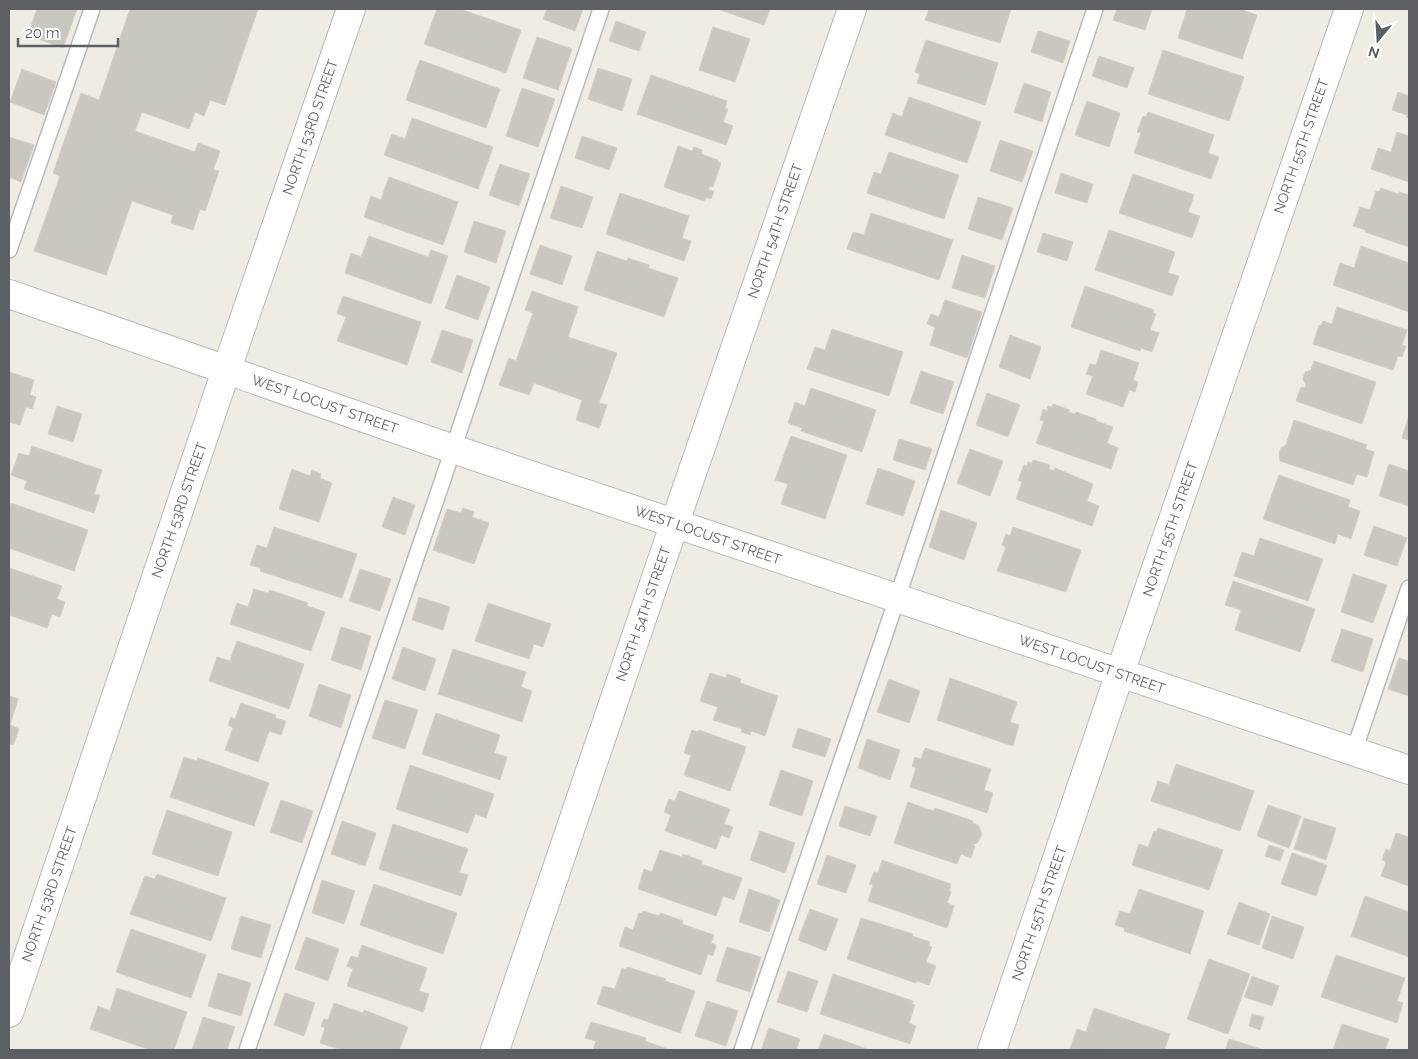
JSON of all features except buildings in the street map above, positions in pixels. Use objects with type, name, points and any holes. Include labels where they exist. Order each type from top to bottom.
[{"type":"street","name":"NORTH 53RD STREET","points":[[9,1013],[351,9]]},
{"type":"street","name":"NORTH 54TH STREET","points":[[495,1050],[852,9]]},
{"type":"street","name":"NORTH 55TH STREET","points":[[992,1050],[1120,672],[1349,9]]},
{"type":"street","name":"WEST LOCUST STREET","points":[[9,294],[453,449],[1409,770]]},
{"type":"lane","points":[[9,250],[92,9]]},
{"type":"lane","points":[[247,1050],[453,449],[601,9]]},
{"type":"lane","points":[[742,1050],[1096,9]]},
{"type":"lane","points":[[1354,751],[1409,588]]}]
